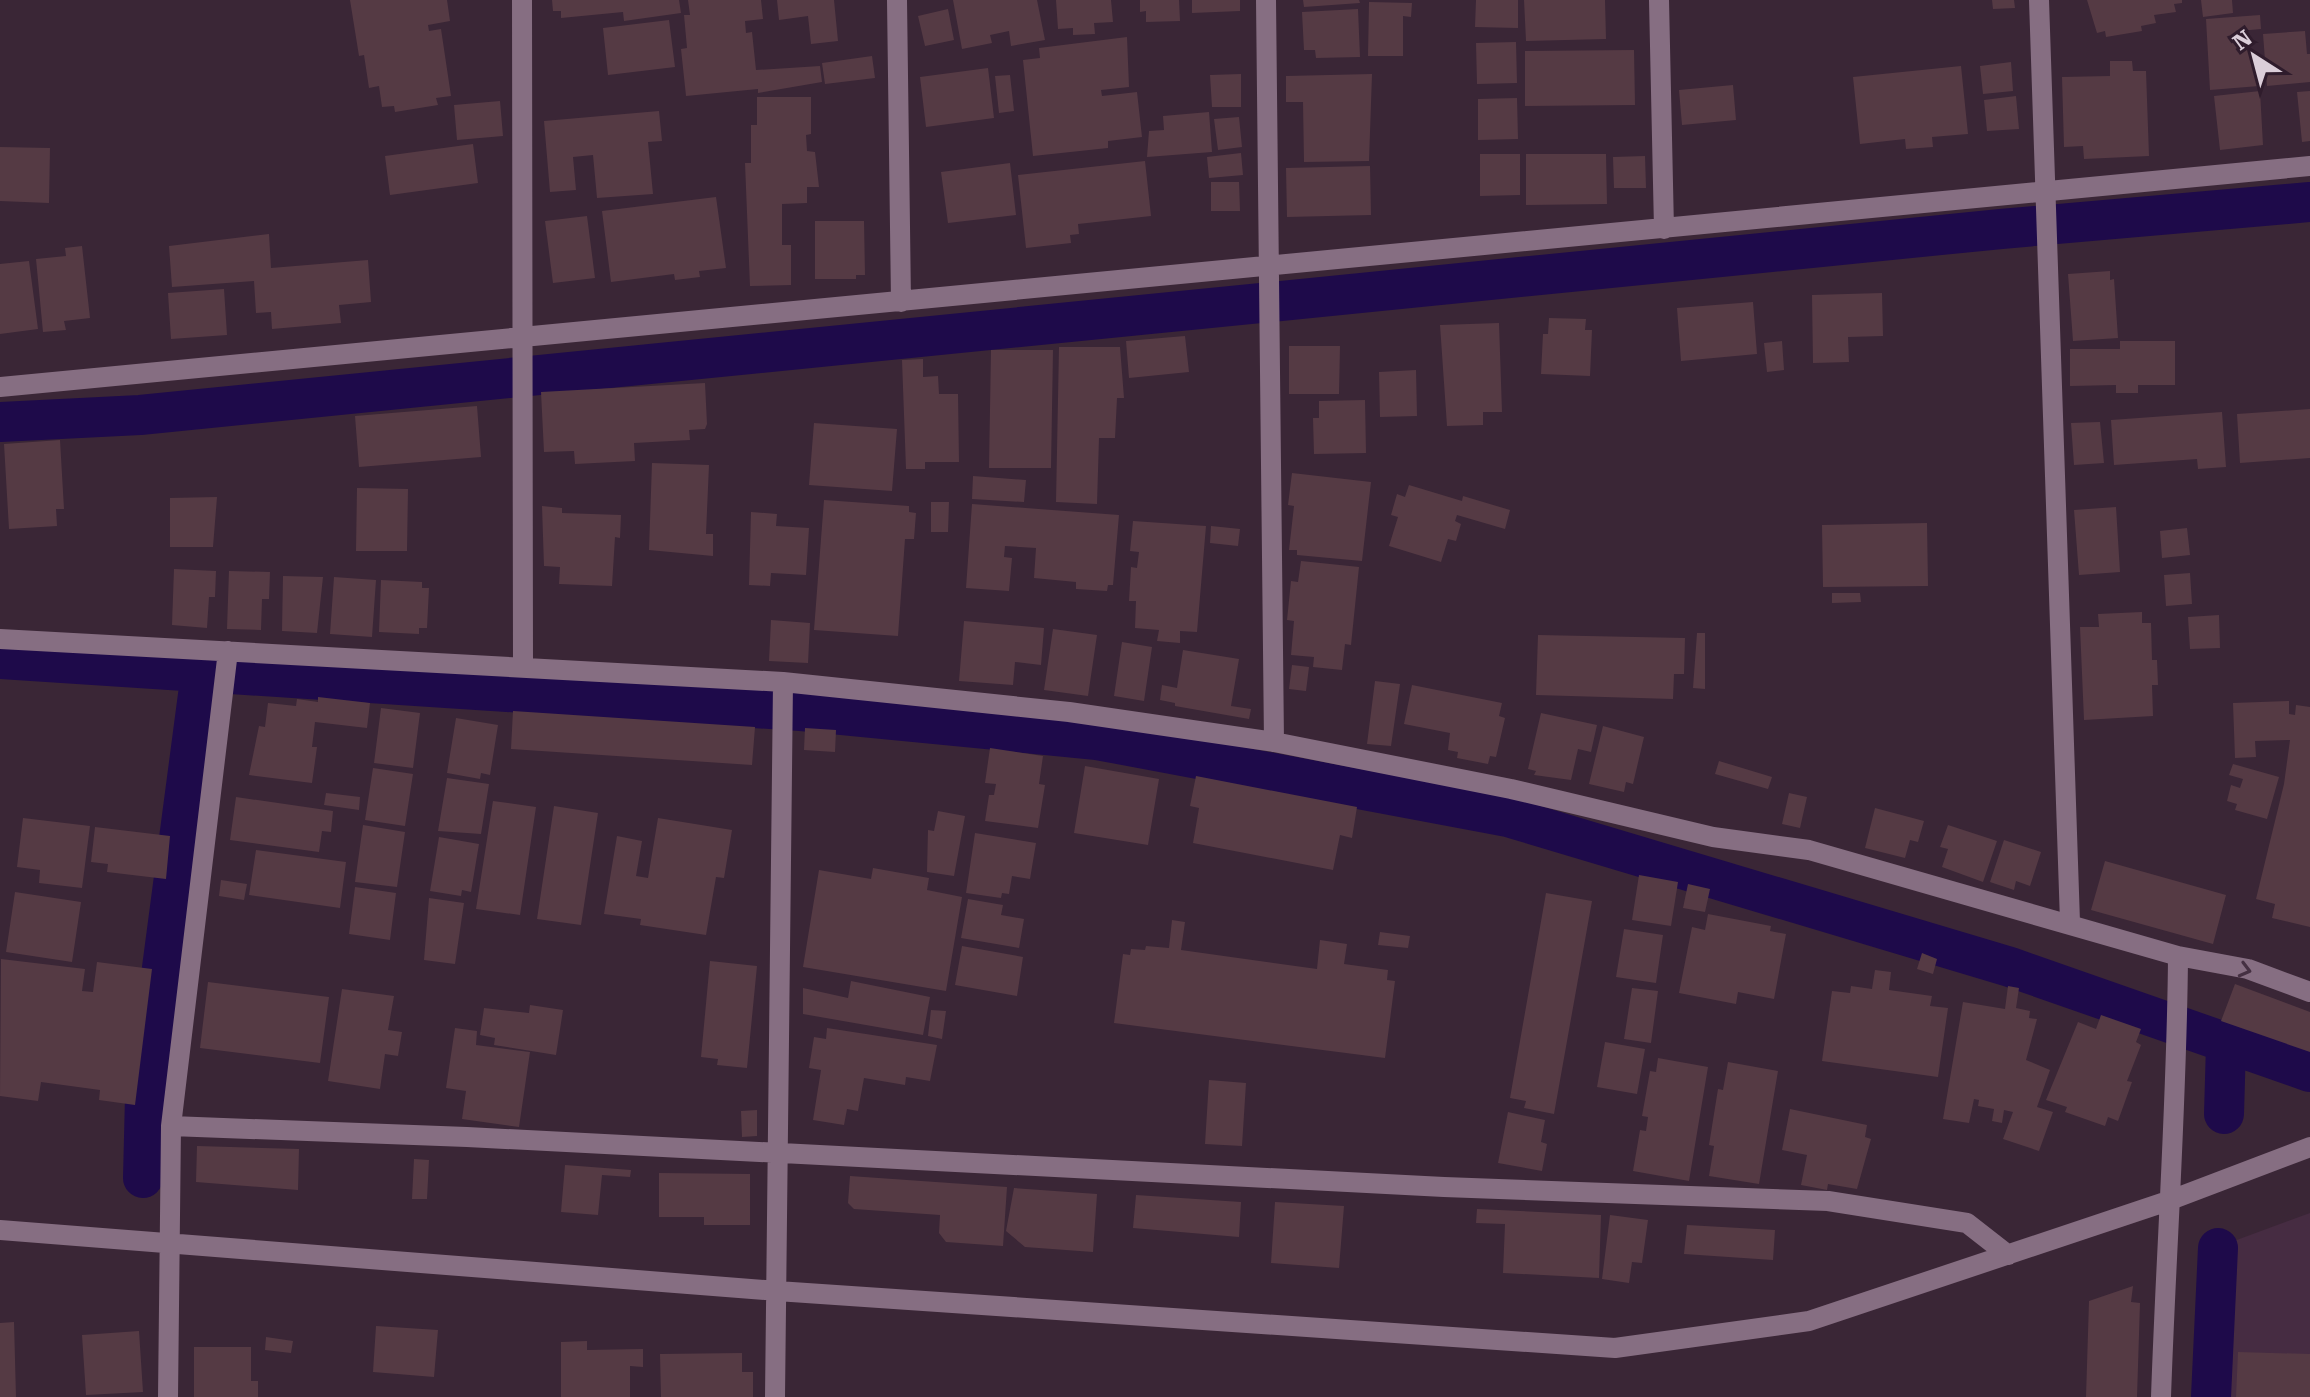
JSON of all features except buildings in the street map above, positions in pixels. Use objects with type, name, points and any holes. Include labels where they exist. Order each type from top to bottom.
[{"type":"street","points":[[522,0],[523,666]]},
{"type":"street","points":[[897,0],[901,302]]},
{"type":"street","points":[[1266,0],[1274,742]]},
{"type":"street","points":[[1659,0],[1664,229]]},
{"type":"street","points":[[2039,0],[2070,922]]},
{"type":"street","points":[[0,387],[522,345],[901,302],[1268,273],[1664,229],[2046,200],[2310,166]]},
{"type":"street","points":[[0,639],[228,656],[523,666],[1069,712],[1274,742],[1511,789],[1713,837],[1809,850],[2070,922],[2178,956],[2248,969],[2310,992]]},
{"type":"street","points":[[168,1397],[171,1126],[228,656]]},
{"type":"street","points":[[775,1397],[775,1155],[783,688]]},
{"type":"street","points":[[2161,1397],[2168,1201],[2178,1081],[2178,956]]},
{"type":"street","points":[[171,1126],[467,1137],[1444,1187],[1828,1201],[1967,1223],[2008,1255]]},
{"type":"street","points":[[0,1230],[777,1291],[1615,1348],[1809,1321],[2168,1201],[2310,1147]]},
{"type":"shaded area","points":[[2310,1213],[2310,1397],[2230,1397],[2234,1241]]},
{"type":"waterway","points":[[0,422],[140,415],[2001,229],[2310,202]]},
{"type":"waterway","points":[[0,659],[801,711],[1097,740],[1508,817],[2010,967],[2310,1072]]},
{"type":"waterway","points":[[143,1178],[145,1097],[201,672]]},
{"type":"waterway","points":[[2224,1114],[2226,1045]]},
{"type":"waterway","points":[[2211,1397],[2218,1248]]}]
